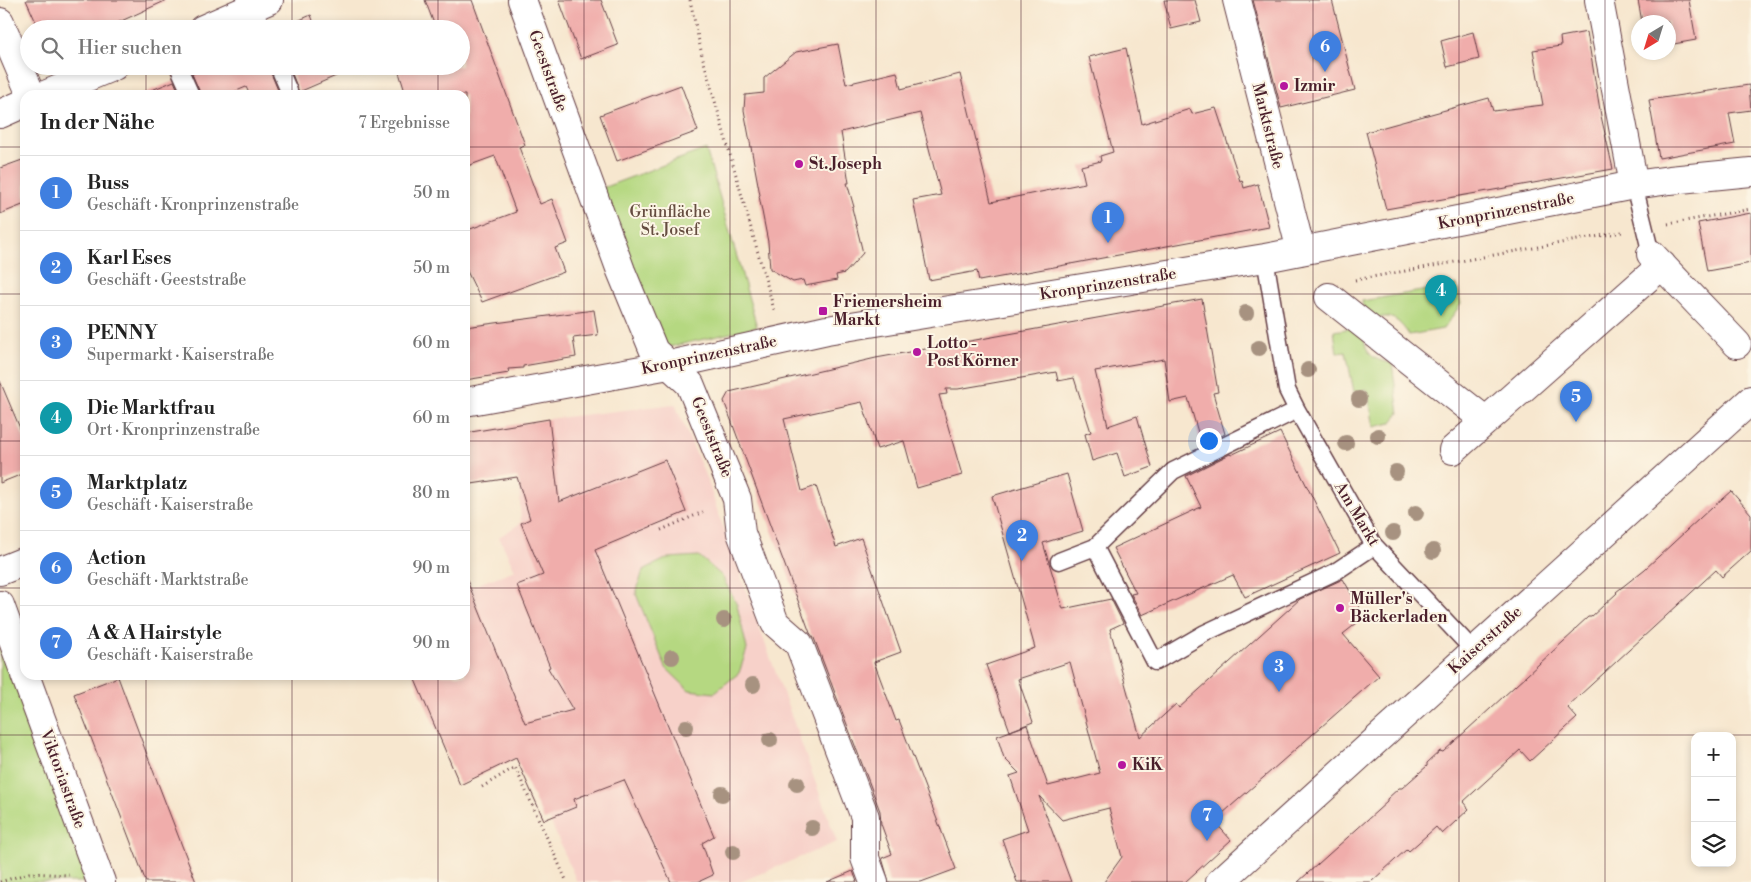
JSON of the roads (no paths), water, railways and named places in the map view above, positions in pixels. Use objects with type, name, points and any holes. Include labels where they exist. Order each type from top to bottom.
[{"type":"street","name":"Geeststraße","points":[[522,0],[625,280],[654,351],[690,384],[737,499],[741,533],[775,623],[799,644],[865,817],[865,858],[874,882]]},
{"type":"street","name":"Marktstraße","points":[[1237,0],[1301,251]]},
{"type":"street","points":[[1599,0],[1634,185]]},
{"type":"street","points":[[234,20],[261,12]]},
{"type":"street","points":[[0,22],[20,69]]},
{"type":"street","points":[[23,75],[29,90]]},
{"type":"street","points":[[74,89],[98,75]]},
{"type":"street","points":[[0,114],[20,105]]},
{"type":"street","name":"Kronprinzenstraße","points":[[470,401],[669,365],[827,330],[1265,258],[1634,185],[1751,172]]},
{"type":"street","points":[[1453,450],[1656,260],[1737,344]]},
{"type":"street","points":[[1329,297],[1486,421]]},
{"type":"street","name":"Kaiserstraße","points":[[1220,882],[1751,400]]},
{"type":"street","points":[[0,571],[20,562]]},
{"type":"street","name":"Viktoriastraße","points":[[0,606],[20,661]]},
{"type":"street","name":"Viktoriastraße","points":[[27,680],[98,874]]},
{"type":"lane","points":[[182,75],[189,90]]},
{"type":"lane","points":[[282,75],[289,90]]},
{"type":"lane","points":[[1634,185],[1656,260]]},
{"type":"lane","name":"Am Markt","points":[[1265,258],[1287,390],[1297,410],[1374,546],[1474,650]]},
{"type":"lane","points":[[1058,561],[1095,547],[1173,471],[1297,410]]},
{"type":"lane","points":[[1095,547],[1155,662],[1205,634],[1335,572],[1374,546]]},
{"type":"place","name":"Action","points":[[1325,72]]},
{"type":"place","name":"Izmir","points":[[1284,86]]},
{"type":"place","name":"St. Joseph","points":[[799,164]]},
{"type":"place","name":"Buss","points":[[1108,243]]},
{"type":"place","name":"Friemersheim Markt","points":[[823,311]]},
{"type":"place","name":"Die Marktfrau","points":[[1441,316]]},
{"type":"place","name":"Lotto - Post Körner","points":[[917,352]]},
{"type":"place","name":"Marktplatz","points":[[1576,422]]},
{"type":"place","name":"Karl Eses","points":[[1022,561]]},
{"type":"place","name":"Müller's Bäckerladen","points":[[1340,608]]},
{"type":"place","name":"PENNY","points":[[1279,692]]},
{"type":"place","name":"KiK","points":[[1122,765]]},
{"type":"place","name":"A & A Hairstyle","points":[[1207,841]]},
{"type":"park label","name":"Grünfläche St. Josef","points":[[670,221]]}]
